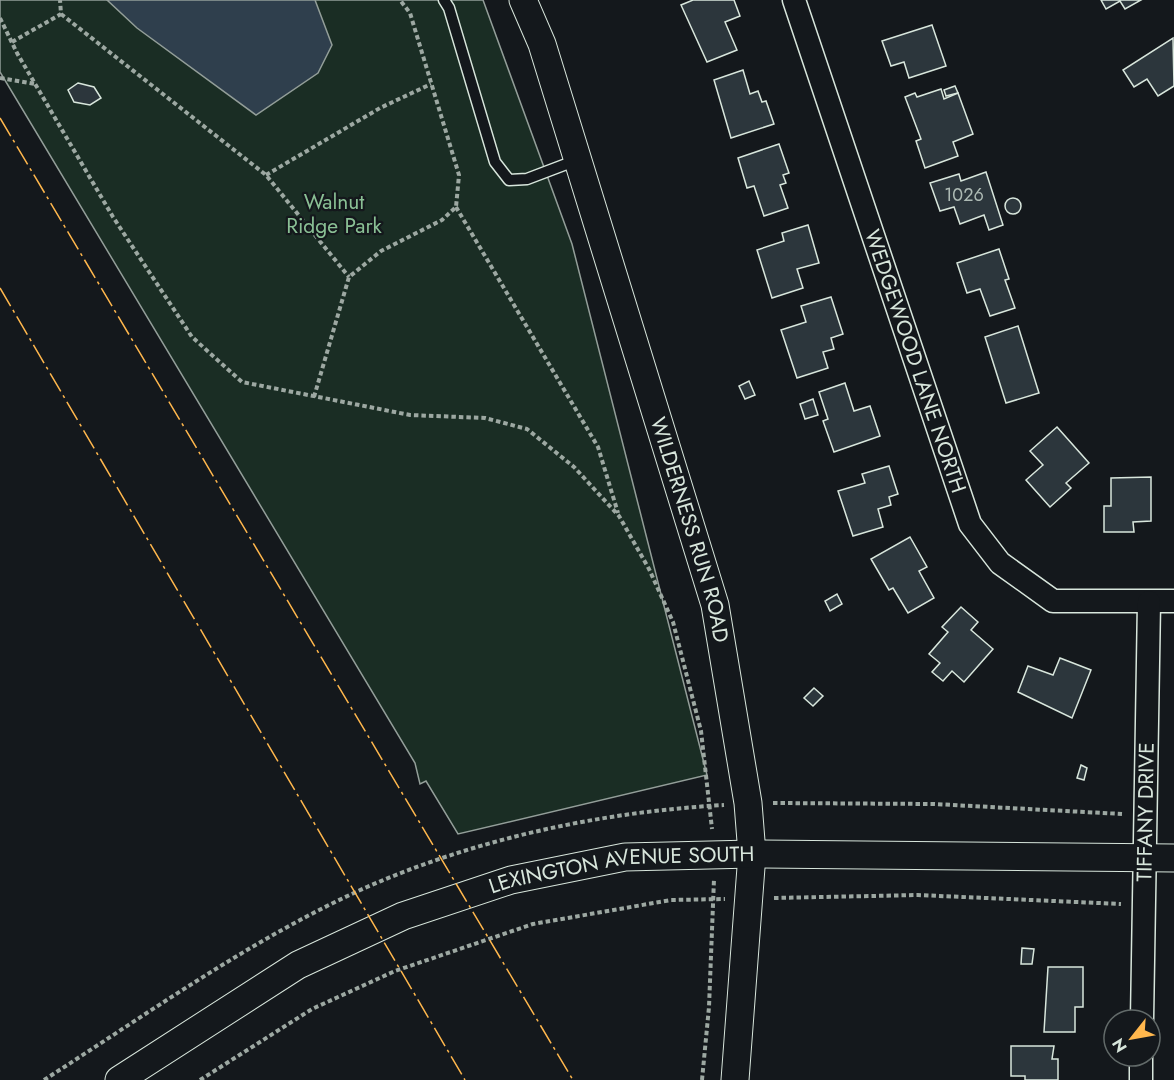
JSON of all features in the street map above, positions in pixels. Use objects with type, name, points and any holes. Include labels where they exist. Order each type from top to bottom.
[{"type":"street","name":"WILDERNESS RUN ROAD","points":[[523,0],[542,44],[715,605],[748,803],[752,854],[735,1080]]},
{"type":"street","name":"WEDGEWOOD LANE NORTH","points":[[794,0],[970,524],[1000,563],[1053,601],[1174,601]]},
{"type":"street","name":"TIFFANY DRIVE","points":[[1142,1008],[1149,602]]},
{"type":"street","name":"LEXINGTON AVENUE SOUTH","points":[[119,1080],[298,965],[403,916],[511,880],[625,857],[752,854],[1174,858]]},
{"type":"lane","points":[[444,0],[449,8],[495,162],[509,180],[527,178],[578,160]]},
{"type":"path","points":[[60,0],[61,14],[266,176],[350,278]]},
{"type":"path","points":[[399,0],[410,13],[459,175],[456,207],[598,447],[619,516],[649,569],[673,622],[701,731],[715,855],[702,1080]]},
{"type":"path","points":[[12,42],[61,14]]},
{"type":"path","points":[[0,18],[113,217],[192,337],[242,382],[410,416],[485,418],[527,429],[574,467],[619,516]]},
{"type":"path","points":[[0,78],[36,84]]},
{"type":"path","points":[[266,176],[380,108],[431,84]]},
{"type":"path","points":[[314,397],[350,278],[381,251],[442,220],[456,207]]},
{"type":"path","points":[[200,1080],[312,1009],[395,971],[533,924],[671,900],[918,895],[1143,904]]},
{"type":"green space","name":"Walnut Ridge Park","points":[[0,0],[483,0],[572,244],[707,775],[458,834],[426,781],[420,784],[415,763],[0,72]]},
{"type":"water","points":[[107,0],[315,0],[332,45],[318,73],[256,115],[137,28]]},
{"type":"building","points":[[693,0],[734,0],[740,16],[725,22],[737,50],[707,62],[681,5]]},
{"type":"building","points":[[1101,0],[1141,0],[1125,9],[1120,1],[1106,9]]},
{"type":"building","points":[[932,25],[946,66],[909,78],[904,62],[891,66],[882,41]]},
{"type":"building","points":[[1173,38],[1174,86],[1158,96],[1147,79],[1134,87],[1123,70]]},
{"type":"building","points":[[743,70],[750,94],[758,91],[762,102],[766,101],[774,124],[731,138],[714,80]]},
{"type":"building","points":[[78,83],[94,87],[101,98],[90,105],[74,102],[68,90]]},
{"type":"building","points":[[955,86],[958,93],[946,96],[944,90]]},
{"type":"building","points":[[941,89],[944,99],[958,93],[973,134],[953,142],[958,156],[925,168],[916,141],[921,139],[905,97],[915,93],[917,97]]},
{"type":"building","points":[[779,144],[789,173],[783,175],[786,183],[780,185],[788,208],[764,216],[754,186],[747,188],[738,158]]},
{"type":"building","points":[[986,172],[1003,225],[989,230],[984,215],[960,224],[954,207],[940,211],[930,183],[959,174],[961,181]]},
{"type":"building","points":[[1010,198],[1016,198],[1021,206],[1019,212],[1010,214],[1005,209],[1005,203]]},
{"type":"building","points":[[808,225],[819,263],[797,269],[803,288],[772,298],[757,250],[784,241],[782,233]]},
{"type":"building","points":[[999,249],[1009,279],[1005,280],[1015,308],[990,316],[980,289],[967,293],[957,263]]},
{"type":"building","points":[[831,297],[843,334],[831,338],[834,349],[823,352],[828,368],[797,378],[781,330],[806,322],[801,306]]},
{"type":"building","points":[[1018,326],[1039,393],[1006,403],[985,337]]},
{"type":"building","points":[[749,381],[755,395],[745,399],[739,386]]},
{"type":"building","points":[[845,383],[854,411],[870,406],[880,436],[834,452],[823,421],[828,419],[819,392]]},
{"type":"building","points":[[813,399],[818,415],[805,419],[800,404]]},
{"type":"building","points":[[1057,427],[1089,463],[1066,483],[1071,488],[1050,507],[1026,480],[1043,465],[1030,451]]},
{"type":"building","points":[[889,466],[898,494],[889,497],[891,505],[878,509],[883,527],[853,536],[838,491],[865,483],[862,474]]},
{"type":"building","points":[[1151,477],[1151,521],[1133,522],[1134,532],[1104,532],[1104,506],[1111,506],[1111,478]]},
{"type":"building","points":[[910,537],[927,567],[919,571],[934,598],[908,613],[893,588],[889,590],[871,559]]},
{"type":"building","points":[[837,594],[842,604],[830,611],[825,601]]},
{"type":"building","points":[[961,607],[978,622],[971,630],[993,649],[964,682],[952,671],[943,681],[932,672],[940,663],[929,654],[948,632],[942,627]]},
{"type":"building","points":[[1060,658],[1091,670],[1072,718],[1018,692],[1028,666],[1053,675]]},
{"type":"building","points":[[814,688],[823,696],[813,706],[804,698]]},
{"type":"building","points":[[1081,765],[1087,768],[1084,780],[1077,778]]},
{"type":"building","points":[[1022,948],[1034,949],[1032,964],[1021,964]]},
{"type":"building","points":[[1048,967],[1083,967],[1083,1007],[1075,1007],[1075,1032],[1044,1032]]},
{"type":"building","points":[[1011,1046],[1054,1046],[1052,1059],[1058,1059],[1058,1080],[1025,1080],[1025,1076],[1011,1076]]},
{"type":"power","points":[[0,118],[573,1080]]},
{"type":"power","points":[[0,288],[465,1080]]}]
